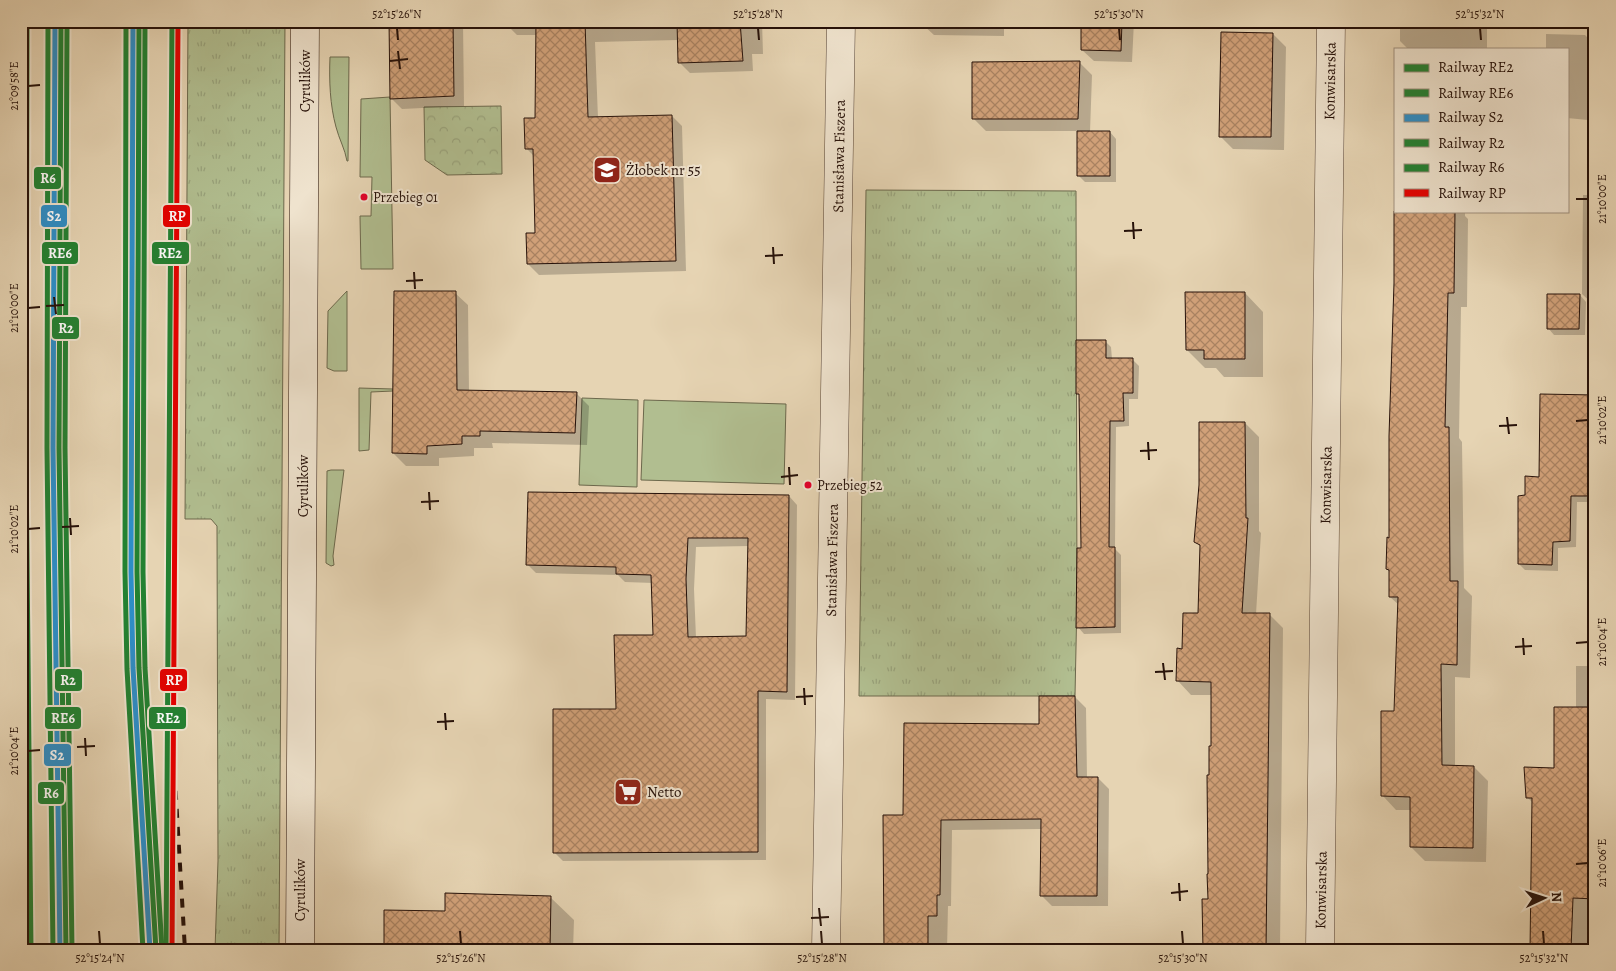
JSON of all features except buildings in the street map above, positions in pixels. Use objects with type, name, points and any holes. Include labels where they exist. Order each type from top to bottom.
[{"type":"street","name":"Cyrulików","points":[[300,950],[305,21]]},
{"type":"street","name":"Stanisława Fiszera","points":[[826,950],[841,21]]},
{"type":"street","name":"Konwisarska","points":[[1320,950],[1331,21]]},
{"type":"green space","points":[[188,21],[285,21],[279,950],[215,950],[218,861],[217,526],[211,519],[185,519]]},
{"type":"green space","points":[[330,57],[349,57],[348,161],[337,131],[332,110]]},
{"type":"green space","points":[[390,97],[393,269],[361,269],[360,216],[371,216],[372,177],[360,177],[361,99]]},
{"type":"green space","points":[[501,106],[502,174],[447,175],[425,160],[424,107]]},
{"type":"green space","points":[[866,190],[1076,191],[1077,598],[1075,696],[859,696]]},
{"type":"green space","points":[[347,291],[347,371],[334,371],[327,368],[328,311]]},
{"type":"green space","points":[[359,388],[393,389],[393,391],[371,392],[369,450],[359,451]]},
{"type":"green space","points":[[582,398],[638,400],[637,487],[579,485]]},
{"type":"green space","points":[[644,400],[786,404],[784,484],[641,480]]},
{"type":"green space","points":[[344,470],[333,556],[334,565],[331,566],[326,563],[327,471]]},
{"type":"railway","points":[[168,539],[171,713],[185,950]]},
{"type":"rail line","name":"RE2","points":[[27,21],[26,462],[31,950]]},
{"type":"rail line","name":"R6","points":[[48,21],[47,448],[53,950]]},
{"type":"rail line","name":"S2","points":[[55,21],[53,448],[60,950]]},
{"type":"rail line","name":"RE6","points":[[61,21],[59,448],[66,950]]},
{"type":"rail line","name":"R2","points":[[67,21],[65,448],[72,950]]},
{"type":"rail line","name":"R6","points":[[126,21],[125,572],[127,669],[143,950]]},
{"type":"rail line","name":"S2","points":[[133,21],[131,572],[133,668],[150,950]]},
{"type":"rail line","name":"RE6","points":[[139,21],[137,572],[139,668],[156,950]]},
{"type":"rail line","name":"R2","points":[[145,21],[143,572],[145,668],[162,950]]},
{"type":"rail line","name":"RE2","points":[[166,950],[172,21]]},
{"type":"rail line","name":"RP","points":[[172,950],[178,21]]},
{"type":"rail line","name":"RP","points":[[21,608],[25,950]]},
{"type":"place","name":"Żłobek nr 55","points":[[607,170]]},
{"type":"place","name":"Przebieg 01","points":[[364,197]]},
{"type":"place","name":"Przebieg 52","points":[[808,485]]},
{"type":"place","name":"Netto","points":[[628,792]]}]
